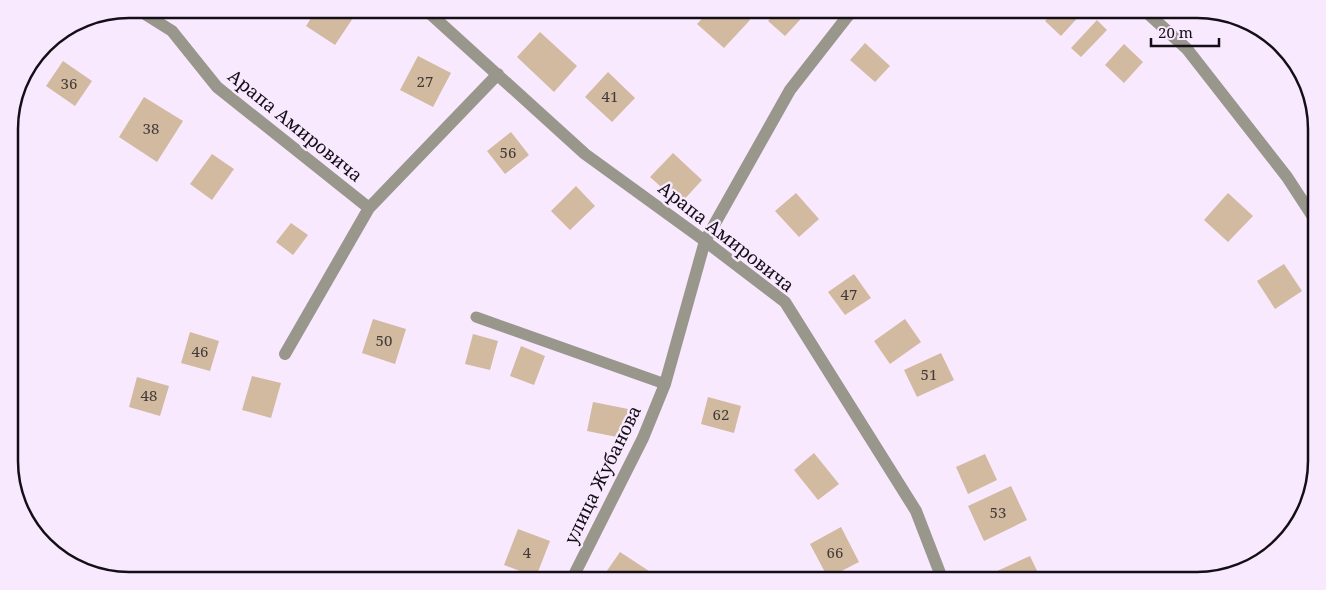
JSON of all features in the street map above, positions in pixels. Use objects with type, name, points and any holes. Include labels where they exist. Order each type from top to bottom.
[{"type":"street","name":"Арапа Амировича","points":[[151,18],[172,31],[217,87],[369,208]]},
{"type":"street","name":"Арапа Амировича","points":[[435,18],[586,154],[785,302],[916,510],[940,572]]},
{"type":"street","name":"улица Жубанова","points":[[576,572],[643,438],[665,384],[705,241],[790,90],[846,18]]},
{"type":"street","points":[[1153,18],[1187,49],[1287,177],[1308,209]]},
{"type":"street","points":[[285,354],[369,208],[498,74]]},
{"type":"lane","points":[[476,317],[665,384]]},
{"type":"building","points":[[311,18],[353,18],[335,45],[306,26]]},
{"type":"building","points":[[703,18],[748,18],[750,20],[724,48],[697,24]]},
{"type":"building","points":[[771,18],[802,18],[785,36],[768,21]]},
{"type":"building","points":[[1048,18],[1077,18],[1061,36],[1045,21]]},
{"type":"building","points":[[1097,20],[1107,30],[1081,57],[1071,48]]},
{"type":"building","points":[[540,32],[577,66],[554,92],[517,57]]},
{"type":"building","points":[[865,43],[890,66],[875,82],[850,60]]},
{"type":"building","points":[[1124,44],[1143,62],[1124,83],[1105,65]]},
{"type":"building","points":[[418,56],[451,73],[433,107],[400,90]]},
{"type":"building","points":[[63,61],[92,81],[75,106],[46,86]]},
{"type":"building","points":[[608,72],[635,98],[612,122],[585,97]]},
{"type":"building","points":[[144,97],[183,121],[157,162],[119,137]]},
{"type":"building","points":[[511,132],[529,155],[505,174],[487,151]]},
{"type":"building","points":[[673,153],[702,180],[680,204],[650,177]]},
{"type":"building","points":[[212,154],[234,169],[212,200],[190,184]]},
{"type":"building","points":[[576,186],[595,206],[570,230],[551,211]]},
{"type":"building","points":[[796,193],[819,219],[799,237],[775,211]]},
{"type":"building","points":[[1228,193],[1253,216],[1228,242],[1204,220]]},
{"type":"building","points":[[291,223],[308,235],[293,255],[276,242]]},
{"type":"building","points":[[1284,264],[1302,291],[1275,309],[1257,281]]},
{"type":"building","points":[[854,274],[871,298],[845,315],[828,292]]},
{"type":"building","points":[[373,319],[406,329],[395,364],[362,353]]},
{"type":"building","points":[[905,319],[921,342],[890,364],[874,341]]},
{"type":"building","points":[[190,332],[219,341],[210,371],[181,363]]},
{"type":"building","points":[[473,334],[498,341],[490,370],[465,364]]},
{"type":"building","points":[[521,346],[545,356],[534,385],[510,376]]},
{"type":"building","points":[[941,353],[954,380],[917,397],[904,370]]},
{"type":"building","points":[[252,376],[281,383],[271,418],[242,410]]},
{"type":"building","points":[[137,377],[169,386],[160,416],[129,407]]},
{"type":"building","points":[[708,397],[741,406],[734,433],[701,424]]},
{"type":"building","points":[[593,402],[628,409],[622,438],[587,431]]},
{"type":"building","points":[[814,453],[839,484],[818,500],[794,470]]},
{"type":"building","points":[[985,454],[997,480],[968,494],[956,467]]},
{"type":"building","points":[[1011,486],[1027,520],[984,541],[968,506]]},
{"type":"building","points":[[841,527],[859,562],[840,572],[825,572],[810,544]]},
{"type":"building","points":[[518,529],[550,541],[538,572],[523,572],[504,565]]},
{"type":"building","points":[[620,552],[649,571],[648,572],[606,572]]},
{"type":"building","points":[[1030,556],[1038,572],[998,572]]}]
